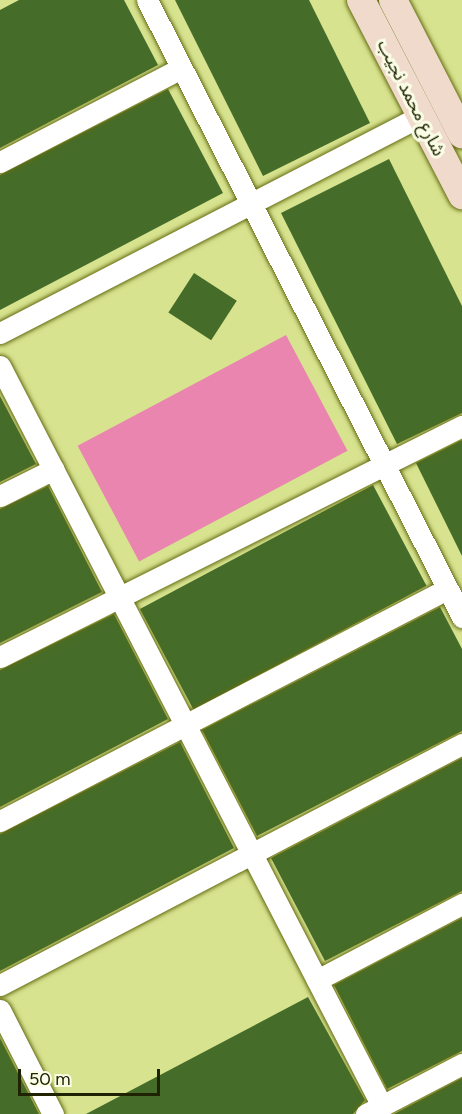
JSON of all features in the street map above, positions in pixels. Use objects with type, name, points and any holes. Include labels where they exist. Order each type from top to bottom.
[{"type":"main road","name":"شارع محمد نجيب","points":[[361,0],[462,195]]},
{"type":"main road","name":"شارع محمد نجيب","points":[[393,0],[462,134]]},
{"type":"street","points":[[147,0],[248,204],[462,617]]},
{"type":"street","points":[[0,162],[181,68]]},
{"type":"street","points":[[0,333],[420,116]]},
{"type":"street","points":[[0,366],[317,980],[374,1110],[462,1064]]},
{"type":"street","points":[[0,657],[119,595],[462,426]]},
{"type":"street","points":[[0,496],[54,469]]},
{"type":"street","points":[[0,820],[447,589]]},
{"type":"street","points":[[0,985],[253,856],[462,744]]},
{"type":"street","points":[[317,980],[462,904]]},
{"type":"street","points":[[0,1010],[53,1114]]},
{"type":"shaded area","points":[[286,335],[348,451],[139,561],[78,446]]},
{"type":"building","points":[[19,0],[124,0],[158,65],[0,148],[0,10]]},
{"type":"building","points":[[175,0],[309,0],[370,123],[263,176]]},
{"type":"building","points":[[168,89],[223,193],[0,310],[0,175]]},
{"type":"building","points":[[389,159],[462,306],[462,413],[397,444],[281,213]]},
{"type":"building","points":[[194,273],[237,301],[211,340],[168,312]]},
{"type":"building","points":[[0,396],[36,464],[0,482]]},
{"type":"building","points":[[462,440],[462,556],[416,463]]},
{"type":"building","points":[[373,485],[427,586],[193,710],[140,609]]},
{"type":"building","points":[[48,486],[102,592],[0,643],[0,509]]},
{"type":"building","points":[[440,607],[462,649],[462,731],[257,836],[202,730]]},
{"type":"building","points":[[114,614],[168,719],[0,807],[0,670]]},
{"type":"building","points":[[180,742],[234,848],[0,971],[0,834]]},
{"type":"building","points":[[462,758],[462,891],[325,961],[271,858]]},
{"type":"building","points":[[462,918],[462,1051],[387,1089],[334,985]]},
{"type":"building","points":[[308,997],[365,1100],[353,1114],[86,1114]]},
{"type":"building","points":[[0,1038],[39,1114],[0,1114]]},
{"type":"building","points":[[462,1078],[462,1114],[394,1114]]}]
